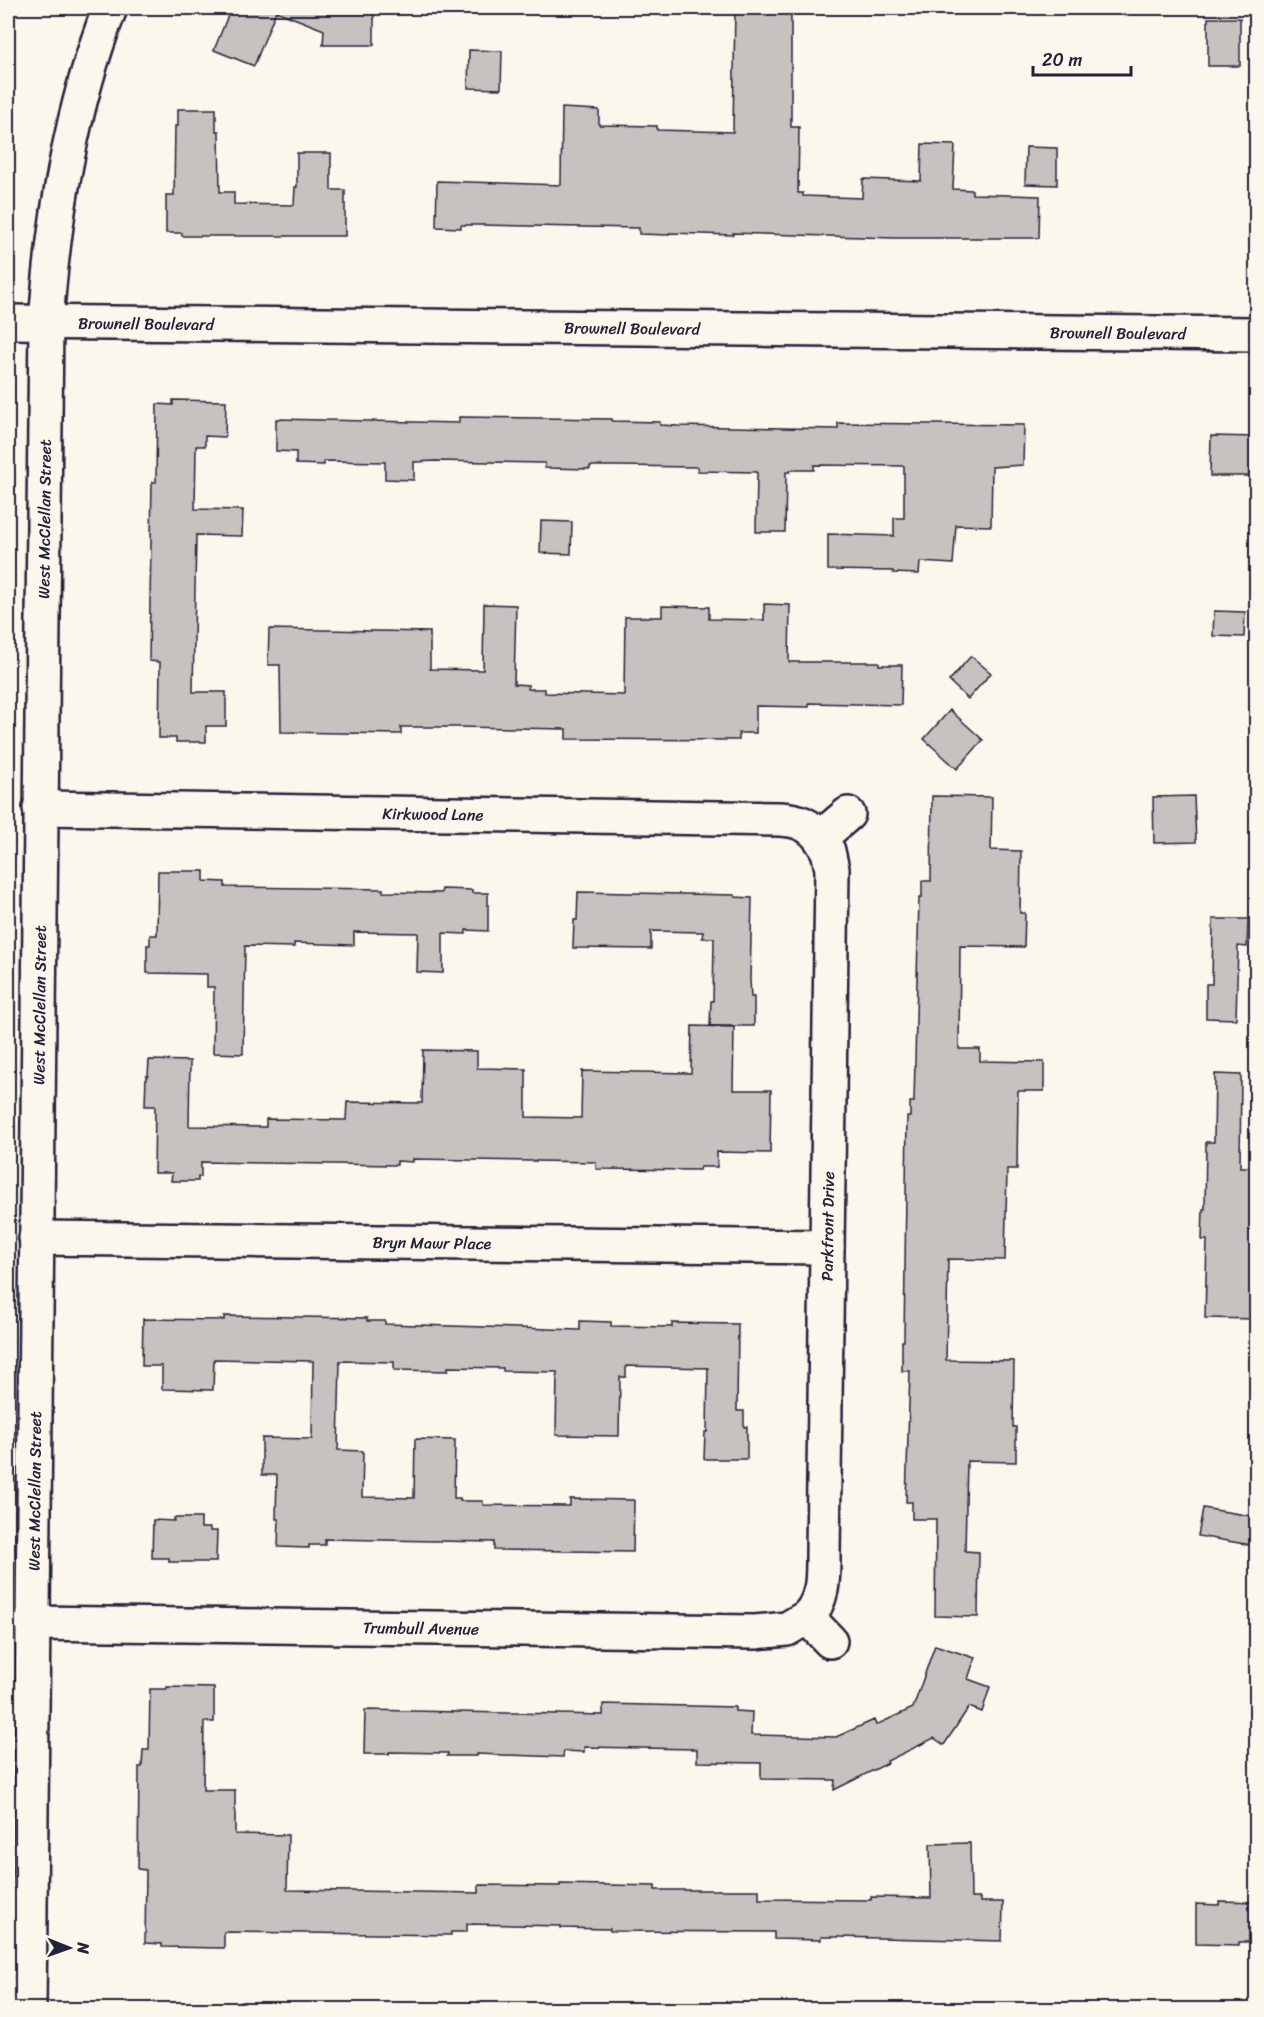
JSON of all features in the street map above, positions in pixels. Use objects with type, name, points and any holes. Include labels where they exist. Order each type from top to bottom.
[{"type":"street","name":"West McClellan Street","points":[[28,2009],[32,1623],[20,1482],[36,1238],[46,322],[50,266],[62,182],[79,105],[110,8]]},
{"type":"street","name":"Brownell Boulevard","points":[[8,322],[1257,334]]},
{"type":"street","name":"Kirkwood Lane","points":[[40,808],[780,819],[795,820],[808,825],[820,838]]},
{"type":"street","points":[[820,838],[848,814]]},
{"type":"street","name":"Parkfront Drive","points":[[807,1617],[820,1598],[823,1577],[832,869],[828,851],[820,838]]},
{"type":"street","name":"Bryn Mawr Place","points":[[36,1238],[827,1247]]},
{"type":"street","points":[[807,1617],[830,1641]]},
{"type":"street","name":"Trumbull Avenue","points":[[32,1623],[755,1632],[787,1629],[807,1617]]},
{"type":"street","points":[[28,2009],[44,2010]]},
{"type":"building","points":[[231,8],[374,8],[374,45],[323,45],[324,30],[276,11],[254,66],[214,50]]},
{"type":"building","points":[[735,8],[791,8],[791,127],[799,127],[798,193],[803,193],[803,196],[862,198],[863,179],[921,181],[922,144],[955,145],[953,189],[972,190],[972,194],[1040,196],[1039,238],[894,238],[733,233],[733,235],[669,233],[669,235],[639,234],[639,228],[480,225],[461,225],[461,228],[436,227],[437,181],[561,185],[562,108],[599,110],[599,125],[657,126],[657,130],[733,132]]},
{"type":"building","points":[[1208,18],[1240,18],[1240,66],[1208,66]]},
{"type":"building","points":[[469,50],[502,51],[501,89],[468,88]]},
{"type":"building","points":[[178,109],[216,109],[216,131],[219,131],[220,192],[234,192],[234,204],[294,205],[295,187],[297,187],[297,153],[331,153],[331,190],[345,190],[345,236],[182,236],[182,233],[166,233],[166,195],[174,195],[175,126],[178,126]]},
{"type":"building","points":[[1026,147],[1057,148],[1057,185],[1025,184]]},
{"type":"building","points":[[173,400],[226,401],[225,437],[205,436],[205,446],[196,446],[195,509],[243,510],[242,536],[196,535],[193,692],[226,692],[226,726],[206,726],[206,742],[176,742],[176,738],[159,738],[160,662],[149,661],[152,482],[156,482],[157,404],[173,405]]},
{"type":"building","points":[[459,417],[612,419],[612,421],[660,422],[660,425],[678,426],[838,429],[838,423],[1024,425],[1023,465],[992,467],[991,526],[956,525],[953,564],[920,562],[919,574],[893,573],[893,571],[828,570],[828,534],[894,536],[894,518],[904,518],[904,466],[814,465],[814,470],[786,472],[785,532],[756,532],[757,472],[698,471],[698,467],[545,468],[545,463],[436,461],[414,462],[414,480],[385,479],[385,462],[324,461],[324,465],[296,464],[296,452],[276,451],[276,419],[459,423]]},
{"type":"building","points":[[1211,436],[1257,437],[1257,470],[1249,470],[1249,476],[1210,476]]},
{"type":"building","points":[[541,521],[572,522],[571,554],[540,553]]},
{"type":"building","points":[[484,604],[516,605],[514,684],[528,685],[528,689],[545,689],[545,693],[624,695],[625,617],[662,617],[662,606],[709,607],[709,619],[764,620],[764,604],[790,605],[789,662],[879,662],[879,665],[902,665],[901,705],[809,703],[809,707],[756,706],[756,733],[739,733],[739,740],[566,739],[566,729],[456,727],[401,727],[401,734],[281,732],[280,665],[268,665],[269,629],[430,632],[430,669],[483,670]]},
{"type":"building","points":[[1214,611],[1245,612],[1244,637],[1213,636]]},
{"type":"building","points":[[971,656],[991,673],[968,699],[949,681]]},
{"type":"building","points":[[950,710],[983,740],[957,769],[924,739]]},
{"type":"building","points":[[932,796],[992,797],[991,850],[1021,851],[1020,913],[1025,913],[1024,947],[960,946],[959,1049],[980,1049],[980,1061],[1044,1062],[1044,1091],[1018,1091],[1017,1169],[1007,1169],[1005,1260],[948,1259],[946,1360],[1014,1361],[1013,1427],[1016,1427],[1016,1462],[967,1461],[965,1551],[979,1552],[978,1617],[935,1616],[936,1519],[912,1519],[912,1502],[906,1502],[910,1371],[902,1371],[902,1341],[904,1341],[907,1117],[910,1117],[910,1102],[914,1102],[919,898],[922,898],[922,881],[931,881]]},
{"type":"building","points":[[1194,796],[1196,842],[1154,843],[1153,797]]},
{"type":"building","points":[[158,871],[204,871],[204,881],[225,882],[225,887],[383,889],[383,892],[441,893],[442,889],[472,890],[472,893],[488,893],[488,931],[466,930],[466,934],[443,933],[443,973],[417,972],[418,933],[354,932],[354,945],[294,943],[294,947],[245,946],[243,1054],[213,1053],[214,987],[207,987],[207,974],[147,973],[147,945],[150,945],[150,935],[157,935]]},
{"type":"building","points":[[578,892],[735,895],[735,897],[752,898],[750,980],[751,997],[754,997],[754,1026],[710,1026],[711,1001],[713,1001],[714,938],[702,938],[703,932],[651,931],[651,949],[573,948]]},
{"type":"building","points":[[1213,919],[1248,919],[1247,947],[1238,946],[1236,1019],[1206,1018],[1206,984],[1212,984]]},
{"type":"building","points":[[692,1026],[734,1027],[733,1090],[771,1090],[770,1153],[717,1152],[717,1167],[700,1167],[699,1170],[596,1169],[596,1162],[413,1159],[413,1162],[397,1161],[397,1165],[201,1162],[201,1177],[198,1177],[198,1181],[171,1181],[172,1173],[154,1173],[155,1106],[145,1106],[149,1060],[190,1061],[189,1126],[266,1127],[266,1119],[346,1120],[347,1102],[422,1103],[423,1050],[477,1051],[477,1068],[526,1069],[526,1117],[581,1118],[582,1071],[691,1073]]},
{"type":"building","points":[[1215,1074],[1241,1075],[1240,1167],[1257,1167],[1257,1319],[1205,1318],[1207,1240],[1202,1240],[1203,1209],[1205,1209],[1206,1142],[1214,1142]]},
{"type":"building","points":[[224,1316],[367,1318],[367,1321],[385,1321],[385,1324],[580,1330],[580,1321],[611,1322],[611,1326],[672,1327],[672,1323],[738,1324],[737,1411],[744,1411],[744,1427],[747,1427],[747,1459],[704,1459],[705,1432],[707,1432],[708,1368],[626,1366],[626,1377],[620,1377],[619,1436],[556,1435],[557,1372],[448,1367],[448,1371],[394,1370],[394,1362],[340,1361],[338,1450],[363,1451],[362,1497],[414,1498],[415,1439],[455,1440],[454,1498],[460,1498],[460,1501],[483,1501],[483,1505],[570,1506],[570,1499],[634,1500],[633,1552],[494,1550],[494,1542],[325,1539],[325,1545],[309,1545],[309,1548],[278,1547],[277,1475],[262,1475],[262,1438],[312,1439],[313,1361],[214,1359],[213,1390],[162,1389],[162,1366],[142,1366],[143,1319],[224,1320]]},
{"type":"building","points":[[1203,1508],[1257,1517],[1257,1546],[1198,1536]]},
{"type":"building","points":[[174,1518],[201,1518],[201,1528],[217,1531],[216,1562],[169,1562],[169,1558],[152,1558],[153,1520],[174,1521]]},
{"type":"building","points":[[935,1645],[975,1658],[968,1679],[990,1687],[982,1712],[969,1707],[944,1745],[934,1738],[834,1790],[835,1780],[761,1779],[761,1763],[697,1762],[697,1749],[584,1747],[584,1752],[564,1751],[563,1757],[476,1754],[476,1756],[447,1756],[448,1753],[389,1752],[389,1754],[364,1754],[365,1710],[603,1715],[603,1704],[735,1707],[735,1711],[752,1712],[751,1735],[836,1737],[874,1720],[876,1725],[913,1708]]},
{"type":"building","points":[[167,1687],[214,1688],[214,1722],[204,1722],[203,1790],[235,1790],[235,1834],[288,1835],[287,1890],[479,1893],[479,1885],[560,1886],[560,1884],[655,1886],[655,1890],[759,1890],[759,1899],[931,1898],[930,1844],[970,1843],[971,1898],[980,1898],[980,1902],[1003,1902],[1002,1941],[838,1937],[821,1937],[821,1940],[774,1939],[774,1932],[610,1931],[610,1929],[561,1928],[561,1926],[467,1924],[467,1932],[451,1932],[451,1935],[224,1932],[224,1948],[162,1947],[162,1944],[145,1943],[146,1870],[138,1869],[139,1767],[142,1767],[143,1750],[149,1750],[150,1689],[167,1689]]},
{"type":"building","points":[[1219,1901],[1257,1902],[1257,1942],[1239,1942],[1239,1945],[1196,1944],[1196,1904],[1219,1905]]}]
